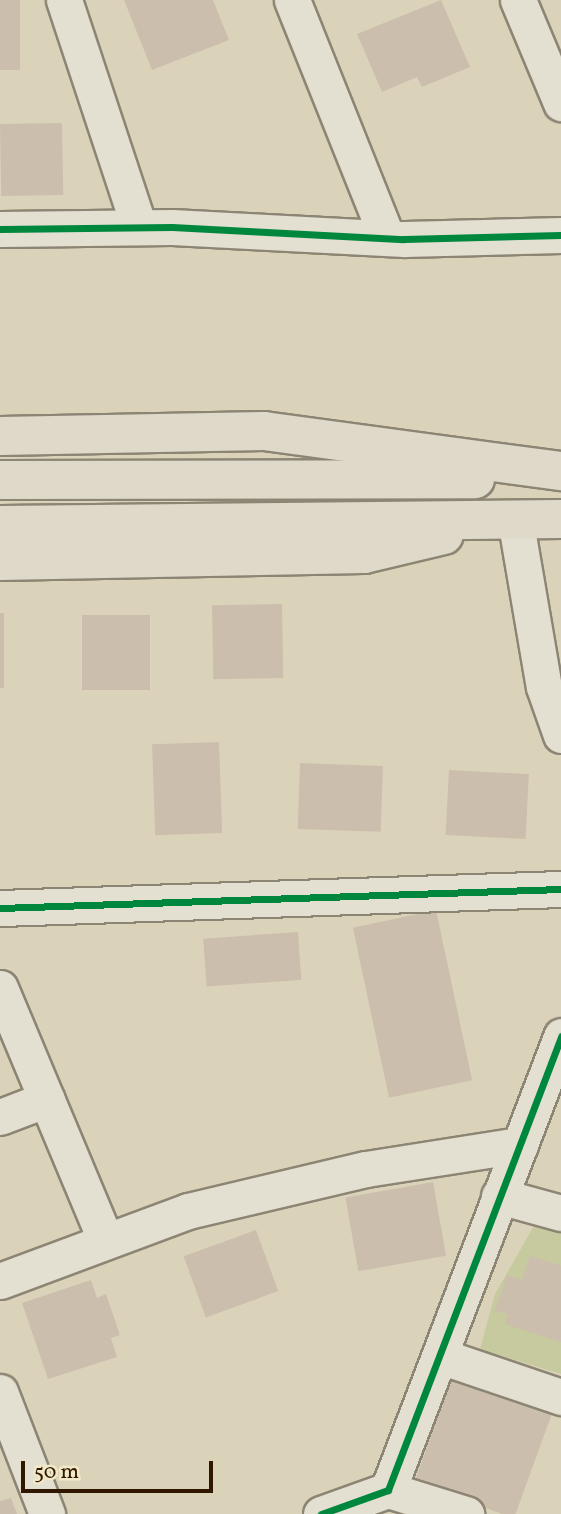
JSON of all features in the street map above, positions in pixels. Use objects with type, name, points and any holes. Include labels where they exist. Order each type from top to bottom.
[{"type":"main road","points":[[0,436],[264,431],[561,471]]},
{"type":"main road","points":[[0,480],[561,477]]},
{"type":"main road","points":[[0,561],[364,554],[514,518]]},
{"type":"main road","points":[[0,525],[561,519]]},
{"type":"street","points":[[64,0],[139,227]]},
{"type":"street","points":[[292,0],[387,238]]},
{"type":"street","points":[[518,0],[561,103]]},
{"type":"street","points":[[0,229],[139,227],[387,238],[561,235]]},
{"type":"street","points":[[514,518],[544,687],[561,735]]},
{"type":"street","points":[[0,908],[561,889]]},
{"type":"street","points":[[0,988],[106,1241]]},
{"type":"street","points":[[388,1490],[443,1357],[499,1196],[561,1036]]},
{"type":"street","points":[[0,1117],[47,1100]]},
{"type":"street","points":[[0,1281],[188,1211],[366,1169],[520,1146]]},
{"type":"street","points":[[499,1196],[561,1213]]},
{"type":"street","points":[[443,1357],[561,1397]]},
{"type":"street","points":[[0,1392],[47,1514]]},
{"type":"street","points":[[321,1514],[388,1490],[466,1514]]},
{"type":"green space","points":[[535,1224],[561,1233],[561,1374],[480,1349],[495,1294]]},
{"type":"building","points":[[0,0],[20,0],[20,70],[0,70]]},
{"type":"building","points":[[124,0],[213,0],[229,40],[152,70]]},
{"type":"building","points":[[441,0],[470,67],[422,87],[417,77],[382,92],[357,34]]},
{"type":"building","points":[[62,123],[63,195],[1,196],[0,124]]},
{"type":"building","points":[[282,604],[283,678],[213,679],[212,605]]},
{"type":"building","points":[[0,613],[4,613],[4,688],[0,688]]},
{"type":"building","points":[[82,615],[150,615],[150,690],[82,690]]},
{"type":"building","points":[[219,742],[222,833],[155,835],[152,744]]},
{"type":"building","points":[[300,763],[383,766],[381,832],[298,829]]},
{"type":"building","points":[[449,770],[529,774],[525,839],[446,835]]},
{"type":"building","points":[[436,910],[472,1080],[389,1098],[353,928]]},
{"type":"building","points":[[298,932],[301,980],[207,987],[203,939]]},
{"type":"building","points":[[433,1182],[446,1256],[358,1271],[345,1197]]},
{"type":"building","points":[[256,1230],[278,1291],[206,1317],[184,1256]]},
{"type":"building","points":[[530,1256],[561,1266],[561,1342],[505,1324],[508,1314],[495,1311],[507,1275],[522,1280]]},
{"type":"building","points":[[91,1280],[97,1298],[106,1294],[120,1335],[111,1338],[117,1357],[48,1379],[22,1303]]},
{"type":"building","points":[[454,1373],[554,1409],[515,1514],[502,1514],[414,1482]]},
{"type":"building","points":[[11,1498],[17,1514],[0,1514],[0,1501]]},
{"type":"cycle path","points":[[0,229],[172,227],[404,239],[561,235]]},
{"type":"cycle path","points":[[0,908],[561,889]]},
{"type":"cycle path","points":[[321,1514],[388,1490],[561,1036]]}]
